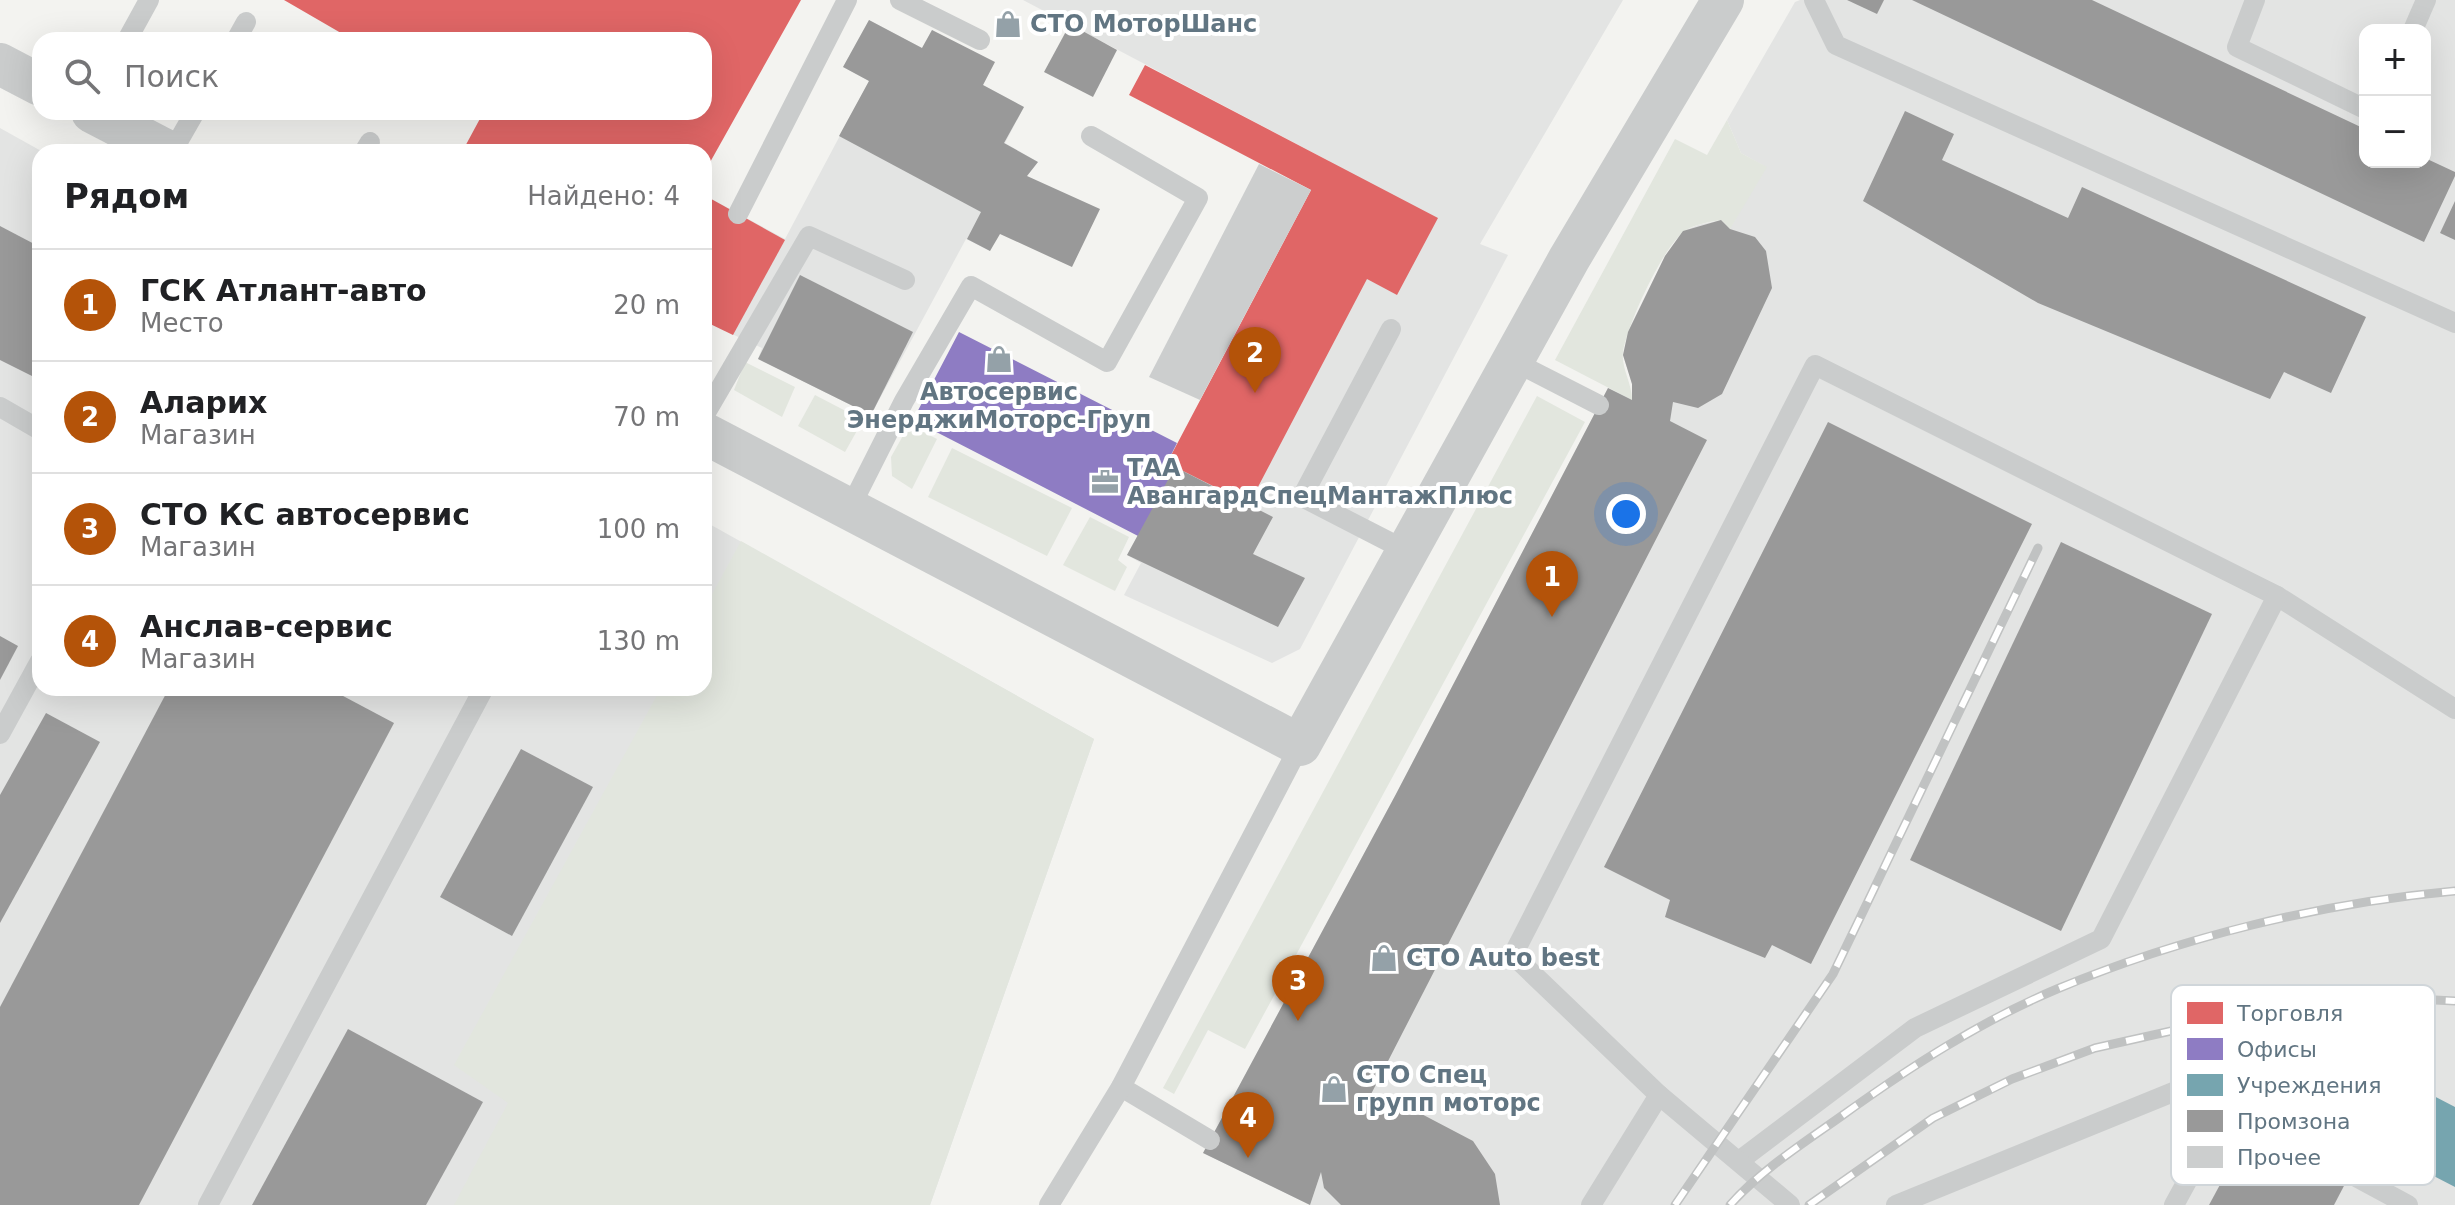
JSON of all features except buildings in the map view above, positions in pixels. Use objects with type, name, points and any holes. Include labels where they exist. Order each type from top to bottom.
[{"type":"street","points":[[712,437],[1300,745],[1569,259],[1723,0]]},
{"type":"street","points":[[0,64],[32,81]]},
{"type":"street","points":[[108,120],[154,144]]},
{"type":"lane","points":[[131,32],[149,0]]},
{"type":"lane","points":[[738,214],[847,0]]},
{"type":"lane","points":[[900,0],[980,40]]},
{"type":"lane","points":[[1814,0],[1836,45],[2455,323]]},
{"type":"lane","points":[[2255,0],[2237,47],[2359,106]]},
{"type":"lane","points":[[2416,24],[2426,0]]},
{"type":"lane","points":[[175,144],[190,120]]},
{"type":"lane","points":[[850,508],[904,401],[971,286],[1107,362],[1198,198],[1091,136]]},
{"type":"lane","points":[[712,402],[809,236],[905,280]]},
{"type":"lane","points":[[1391,329],[1302,497],[1407,551]]},
{"type":"lane","points":[[1513,361],[1599,405]]},
{"type":"lane","points":[[1790,1205],[1659,1095],[1513,955],[1815,365],[2277,596],[2455,709]]},
{"type":"lane","points":[[0,407],[32,425]]},
{"type":"lane","points":[[1739,1161],[1915,1028],[2101,939],[2277,596]]},
{"type":"lane","points":[[0,734],[32,676]]},
{"type":"lane","points":[[208,1205],[480,696]]},
{"type":"lane","points":[[1049,1205],[1121,1087],[1300,745]]},
{"type":"lane","points":[[1121,1087],[1210,1140]]},
{"type":"lane","points":[[1896,1205],[2171,1093]]},
{"type":"lane","points":[[1591,1205],[1659,1095]]},
{"type":"lane","points":[[2174,1205],[2185,1185]]},
{"type":"lane","points":[[2371,1185],[2408,1205]]},
{"type":"shaded area","points":[[1023,0],[1623,0],[1480,244],[1508,255],[1300,649],[1272,663],[1124,595],[1141,563],[1127,555],[1175,467],[1167,463],[1329,161]]},
{"type":"shaded area","points":[[1800,0],[2455,0],[2455,1205],[1310,1205],[1203,1153],[1396,794],[1608,388],[1632,399],[1632,384],[1623,355],[1628,331],[1665,256],[1683,231],[1721,220],[1730,228],[1766,167],[1741,153],[1727,120],[1795,2]]},
{"type":"shaded area","points":[[869,20],[922,48],[932,30],[994,63],[983,85],[1024,107],[1005,143],[1038,162],[1027,176],[990,251],[966,239],[871,415],[758,359],[762,348],[712,325],[712,199],[785,239],[869,81],[843,67]]},
{"type":"shaded area","points":[[1727,120],[1741,153],[1767,167],[1730,229],[1721,220],[1685,231],[1676,239],[1657,269],[1639,306],[1623,352],[1632,400],[1555,360],[1675,139],[1707,155]]},
{"type":"shaded area","points":[[0,128],[32,146],[32,696],[712,696],[712,525],[1094,739],[930,1205],[0,1205]]},
{"type":"shaded area","points":[[745,362],[795,387],[782,417],[734,390]]},
{"type":"shaded area","points":[[815,395],[863,420],[845,452],[798,426]]},
{"type":"shaded area","points":[[1537,396],[1585,422],[1245,1049],[1208,1030],[1174,1094],[1163,1088]]},
{"type":"shaded area","points":[[909,425],[937,439],[912,489],[892,476],[891,457]]},
{"type":"shaded area","points":[[952,448],[1072,508],[1047,556],[928,497]]},
{"type":"shaded area","points":[[1090,517],[1129,537],[1118,560],[1127,567],[1115,591],[1063,565]]},
{"type":"shaded area","points":[[741,541],[1094,739],[930,1205],[454,1205],[508,1103],[454,1065],[657,696],[712,696],[712,594]]},
{"type":"railway","points":[[1675,1205],[1833,974],[2038,548]]},
{"type":"railway","points":[[1730,1205],[1784,1157],[1894,1080],[1974,1030],[2057,989],[2153,953],[2252,925],[2353,904],[2455,891]]},
{"type":"railway","points":[[2435,1000],[2455,1001]]},
{"type":"railway","points":[[1809,1205],[1933,1118],[2012,1079],[2095,1048],[2171,1031]]},
{"type":"place","name":"СТО МоторШанс","points":[[1008,24]]},
{"type":"place","name":"Автосервис ЭнерджиМоторс-Груп","points":[[999,359]]},
{"type":"place","name":"Аларих","points":[[1255,393]]},
{"type":"place","name":"ТАА АвангардСпецМантажПлюс","points":[[1105,482]]},
{"type":"place","name":"ГСК Атлант-авто","points":[[1552,617]]},
{"type":"place","name":"СТО Auto best","points":[[1384,958]]},
{"type":"place","name":"СТО КС автосервис","points":[[1298,1021]]},
{"type":"place","name":"СТО Спец групп моторс","points":[[1334,1089]]},
{"type":"place","name":"Анслав-сервис","points":[[1248,1158]]}]
